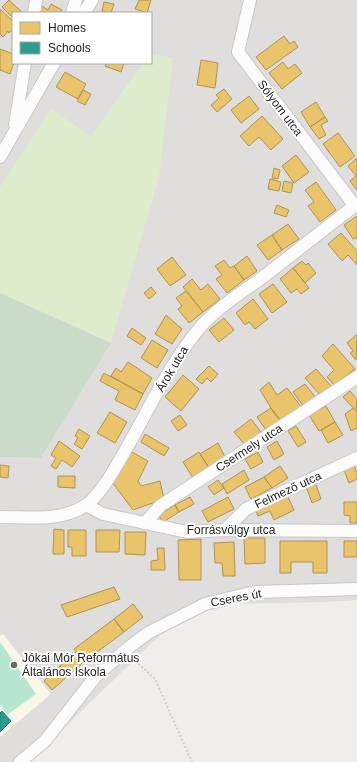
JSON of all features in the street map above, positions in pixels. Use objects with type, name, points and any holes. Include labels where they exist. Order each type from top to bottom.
[{"type":"street","points":[[34,12],[36,0]]},
{"type":"street","points":[[72,12],[76,0]]},
{"type":"street","points":[[85,12],[92,0]]},
{"type":"street","name":"Sólyom utca","points":[[250,0],[238,52],[356,205]]},
{"type":"street","points":[[14,132],[25,64]]},
{"type":"street","points":[[0,158],[53,64]]},
{"type":"street","name":"Árok utca","points":[[0,517],[48,517],[71,513],[86,505],[103,486],[119,461],[169,372],[199,328],[223,307],[356,205]]},
{"type":"street","name":"Csermely utca","points":[[145,523],[160,506],[357,377]]},
{"type":"street","name":"Felmező utca","points":[[225,530],[246,509],[357,458]]},
{"type":"street","name":"Forrásvölgy utca","points":[[86,505],[103,514],[187,532],[225,530],[357,531]]},
{"type":"street","name":"Cseres út","points":[[20,762],[45,741],[96,676],[148,633],[205,604],[255,592],[357,589]]},
{"type":"path","points":[[128,648],[139,664],[155,679],[192,762]]},
{"type":"shaded area","points":[[0,0],[357,0],[357,600],[191,605],[29,762],[0,762],[0,457],[41,458],[111,343],[0,293]]},
{"type":"shaded area","name":"Jókai Mór Református Általános Iskola","points":[[3,634],[51,694],[0,737],[0,636]]},
{"type":"green space","points":[[152,54],[173,58],[159,177],[111,343],[0,293],[0,187],[51,109],[91,136],[142,64],[152,64]]},
{"type":"green space","points":[[0,293],[111,343],[41,458],[0,457]]},
{"type":"green space","points":[[0,642],[36,694],[7,715],[0,704]]},
{"type":"building: Homes","points":[[9,0],[22,12],[12,12],[12,17],[2,7]]},
{"type":"building: Homes","points":[[139,0],[151,0],[147,12],[135,9]]},
{"type":"building: Homes","points":[[104,2],[114,4],[111,12],[102,11]]},
{"type":"building: Homes","points":[[51,4],[62,10],[61,12],[38,12],[42,6],[48,10]]},
{"type":"building: Homes","points":[[0,9],[12,20],[12,30],[9,33],[8,31],[3,37],[0,34]]},
{"type":"building: Homes","points":[[284,36],[290,44],[294,41],[298,47],[266,70],[256,57]]},
{"type":"building: Homes","points":[[0,49],[12,54],[12,64],[14,64],[10,74],[0,70]]},
{"type":"building: Homes","points":[[201,60],[218,63],[215,88],[197,85]]},
{"type":"building: Homes","points":[[283,62],[288,69],[295,64],[302,73],[282,89],[269,73]]},
{"type":"building: Homes","points":[[106,64],[124,64],[121,72],[105,66]]},
{"type":"building: Homes","points":[[65,72],[86,84],[78,99],[56,87]]},
{"type":"building: Homes","points":[[224,89],[232,99],[217,112],[211,105],[219,98],[216,95]]},
{"type":"building: Homes","points":[[83,90],[91,94],[85,105],[77,101]]},
{"type":"building: Homes","points":[[249,96],[259,109],[241,123],[231,110]]},
{"type":"building: Homes","points":[[316,102],[325,117],[310,127],[301,112]]},
{"type":"building: Homes","points":[[262,116],[283,139],[271,150],[259,137],[249,146],[240,136]]},
{"type":"building: Homes","points":[[325,117],[328,121],[321,125],[326,135],[319,139],[310,127]]},
{"type":"building: Homes","points":[[338,133],[355,156],[340,167],[323,144]]},
{"type":"building: Homes","points":[[296,155],[309,172],[294,183],[282,166]]},
{"type":"building: Homes","points":[[357,158],[357,190],[350,181],[356,176],[348,166]]},
{"type":"building: Homes","points":[[274,168],[280,170],[278,179],[272,178]]},
{"type":"building: Homes","points":[[270,179],[281,182],[279,191],[268,189]]},
{"type":"building: Homes","points":[[284,181],[293,183],[291,193],[282,191]]},
{"type":"building: Homes","points":[[316,182],[336,210],[320,222],[308,206],[314,202],[305,190]]},
{"type":"building: Homes","points":[[277,205],[289,210],[286,217],[274,213]]},
{"type":"building: Homes","points":[[357,216],[357,238],[353,239],[344,225]]},
{"type":"building: Homes","points":[[288,224],[299,239],[282,250],[272,235]]},
{"type":"building: Homes","points":[[341,233],[357,251],[357,265],[348,255],[342,261],[328,244]]},
{"type":"building: Homes","points":[[272,235],[282,250],[268,260],[257,245]]},
{"type":"building: Homes","points":[[247,256],[257,271],[244,280],[234,266]]},
{"type":"building: Homes","points":[[172,257],[186,275],[170,286],[157,269]]},
{"type":"building: Homes","points":[[224,260],[230,268],[234,266],[244,280],[227,293],[216,279],[222,275],[215,266]]},
{"type":"building: Homes","points":[[302,261],[306,265],[308,263],[316,273],[305,283],[293,268]]},
{"type":"building: Homes","points":[[293,268],[309,288],[301,294],[297,289],[291,293],[280,279]]},
{"type":"building: Homes","points":[[192,279],[201,290],[208,284],[220,299],[203,312],[183,287]]},
{"type":"building: Homes","points":[[273,284],[287,302],[272,313],[259,294]]},
{"type":"building: Homes","points":[[151,287],[156,293],[149,299],[144,293]]},
{"type":"building: Homes","points":[[186,291],[203,312],[189,323],[178,309],[182,306],[176,298]]},
{"type":"building: Homes","points":[[253,299],[268,319],[255,329],[249,322],[245,325],[236,313]]},
{"type":"building: Homes","points":[[166,315],[182,329],[172,344],[155,334]]},
{"type":"building: Homes","points":[[224,318],[234,330],[219,342],[209,330]]},
{"type":"building: Homes","points":[[132,328],[146,338],[141,345],[127,336]]},
{"type":"building: Homes","points":[[356,335],[356,360],[350,353],[353,351],[347,343]]},
{"type":"building: Homes","points":[[152,340],[168,350],[157,368],[141,358]]},
{"type":"building: Homes","points":[[333,344],[355,369],[334,385],[327,377],[334,370],[322,356]]},
{"type":"building: Homes","points":[[128,362],[152,378],[143,394],[111,376],[116,368],[121,372]]},
{"type":"building: Homes","points":[[209,366],[218,374],[211,382],[207,378],[202,384],[196,379]]},
{"type":"building: Homes","points":[[316,369],[332,387],[320,395],[305,378]]},
{"type":"building: Homes","points":[[104,373],[143,394],[135,410],[115,400],[119,391],[100,381]]},
{"type":"building: Homes","points":[[183,375],[199,389],[181,411],[165,397]]},
{"type":"building: Homes","points":[[269,382],[277,395],[287,388],[302,408],[281,421],[274,413],[260,390]]},
{"type":"building: Homes","points":[[305,384],[316,398],[304,407],[293,392]]},
{"type":"building: Homes","points":[[350,391],[357,399],[356,411],[343,397]]},
{"type":"building: Homes","points":[[326,406],[335,422],[319,431],[309,415]]},
{"type":"building: Homes","points":[[271,408],[281,421],[266,430],[257,417]]},
{"type":"building: Homes","points":[[353,408],[356,411],[357,410],[357,428],[351,431],[345,414]]},
{"type":"building: Homes","points":[[110,412],[127,422],[115,443],[97,433]]},
{"type":"building: Homes","points":[[180,415],[187,425],[178,431],[171,421]]},
{"type":"building: Homes","points":[[251,419],[261,432],[245,445],[234,432]]},
{"type":"building: Homes","points":[[335,422],[343,435],[328,443],[321,430]]},
{"type":"building: Homes","points":[[296,426],[306,442],[298,447],[288,431]]},
{"type":"building: Homes","points":[[79,429],[90,436],[82,449],[74,444],[78,438],[75,436]]},
{"type":"building: Homes","points":[[145,434],[169,448],[164,456],[141,442]]},
{"type":"building: Homes","points":[[59,441],[80,456],[72,467],[62,460],[56,469],[51,466],[56,458],[51,455]]},
{"type":"building: Homes","points":[[277,441],[284,454],[274,460],[267,447]]},
{"type":"building: Homes","points":[[218,443],[225,457],[209,468],[200,454]]},
{"type":"building: Homes","points":[[130,451],[148,461],[138,481],[141,486],[160,481],[164,499],[133,510],[112,482]]},
{"type":"building: Homes","points":[[199,452],[209,468],[193,478],[183,462]]},
{"type":"building: Homes","points":[[258,452],[263,462],[251,469],[245,459]]},
{"type":"building: Homes","points":[[353,463],[357,473],[357,479],[349,483],[344,470]]},
{"type":"building: Homes","points":[[0,465],[9,466],[8,478],[0,477]]},
{"type":"building: Homes","points":[[280,466],[288,478],[272,488],[264,477]]},
{"type":"building: Homes","points":[[244,470],[249,480],[227,494],[222,484]]},
{"type":"building: Homes","points":[[58,476],[75,476],[75,488],[58,487]]},
{"type":"building: Homes","points":[[264,477],[272,488],[251,499],[245,487]]},
{"type":"building: Homes","points":[[218,480],[224,488],[214,495],[208,487]]},
{"type":"building: Homes","points":[[315,482],[321,499],[312,503],[306,486]]},
{"type":"building: Homes","points":[[286,493],[294,510],[274,520],[270,511],[258,516],[255,508]]},
{"type":"building: Homes","points":[[190,497],[194,504],[179,512],[175,505]]},
{"type":"building: Homes","points":[[228,497],[234,509],[208,522],[202,511]]},
{"type":"building: Homes","points":[[344,502],[357,502],[357,523],[350,523],[350,516],[344,515]]},
{"type":"building: Homes","points":[[175,505],[179,512],[163,522],[158,515]]},
{"type":"building: Homes","points":[[54,529],[64,530],[64,554],[53,554]]},
{"type":"building: Homes","points":[[68,530],[86,530],[86,556],[72,556],[72,547],[68,547]]},
{"type":"building: Homes","points":[[96,530],[120,530],[119,552],[96,552]]},
{"type":"building: Homes","points":[[125,532],[146,532],[145,555],[125,554]]},
{"type":"building: Homes","points":[[244,538],[265,538],[265,563],[245,564]]},
{"type":"building: Homes","points":[[201,539],[201,580],[179,580],[178,540]]},
{"type":"building: Homes","points":[[280,541],[327,541],[327,573],[313,573],[313,562],[291,562],[291,573],[280,573]]},
{"type":"building: Homes","points":[[344,541],[357,541],[357,557],[344,557]]},
{"type":"building: Homes","points":[[234,542],[235,576],[223,576],[222,563],[215,563],[214,543]]},
{"type":"building: Homes","points":[[157,548],[164,548],[165,570],[151,570],[151,561],[158,560]]},
{"type":"building: Homes","points":[[114,587],[120,599],[67,617],[61,605]]},
{"type":"building: Homes","points":[[133,604],[143,617],[124,632],[114,619]]},
{"type":"building: Homes","points":[[114,619],[124,632],[85,661],[74,649]]},
{"type":"building: Homes","points":[[76,652],[85,661],[69,675],[60,666]]},
{"type":"building: Homes","points":[[60,666],[69,675],[52,690],[44,681]]},
{"type":"building: Schools","points":[[2,711],[11,721],[0,732],[0,713]]},
{"type":"place","name":"Jókai Mór Református Általános Iskola","points":[[14,665]]}]
